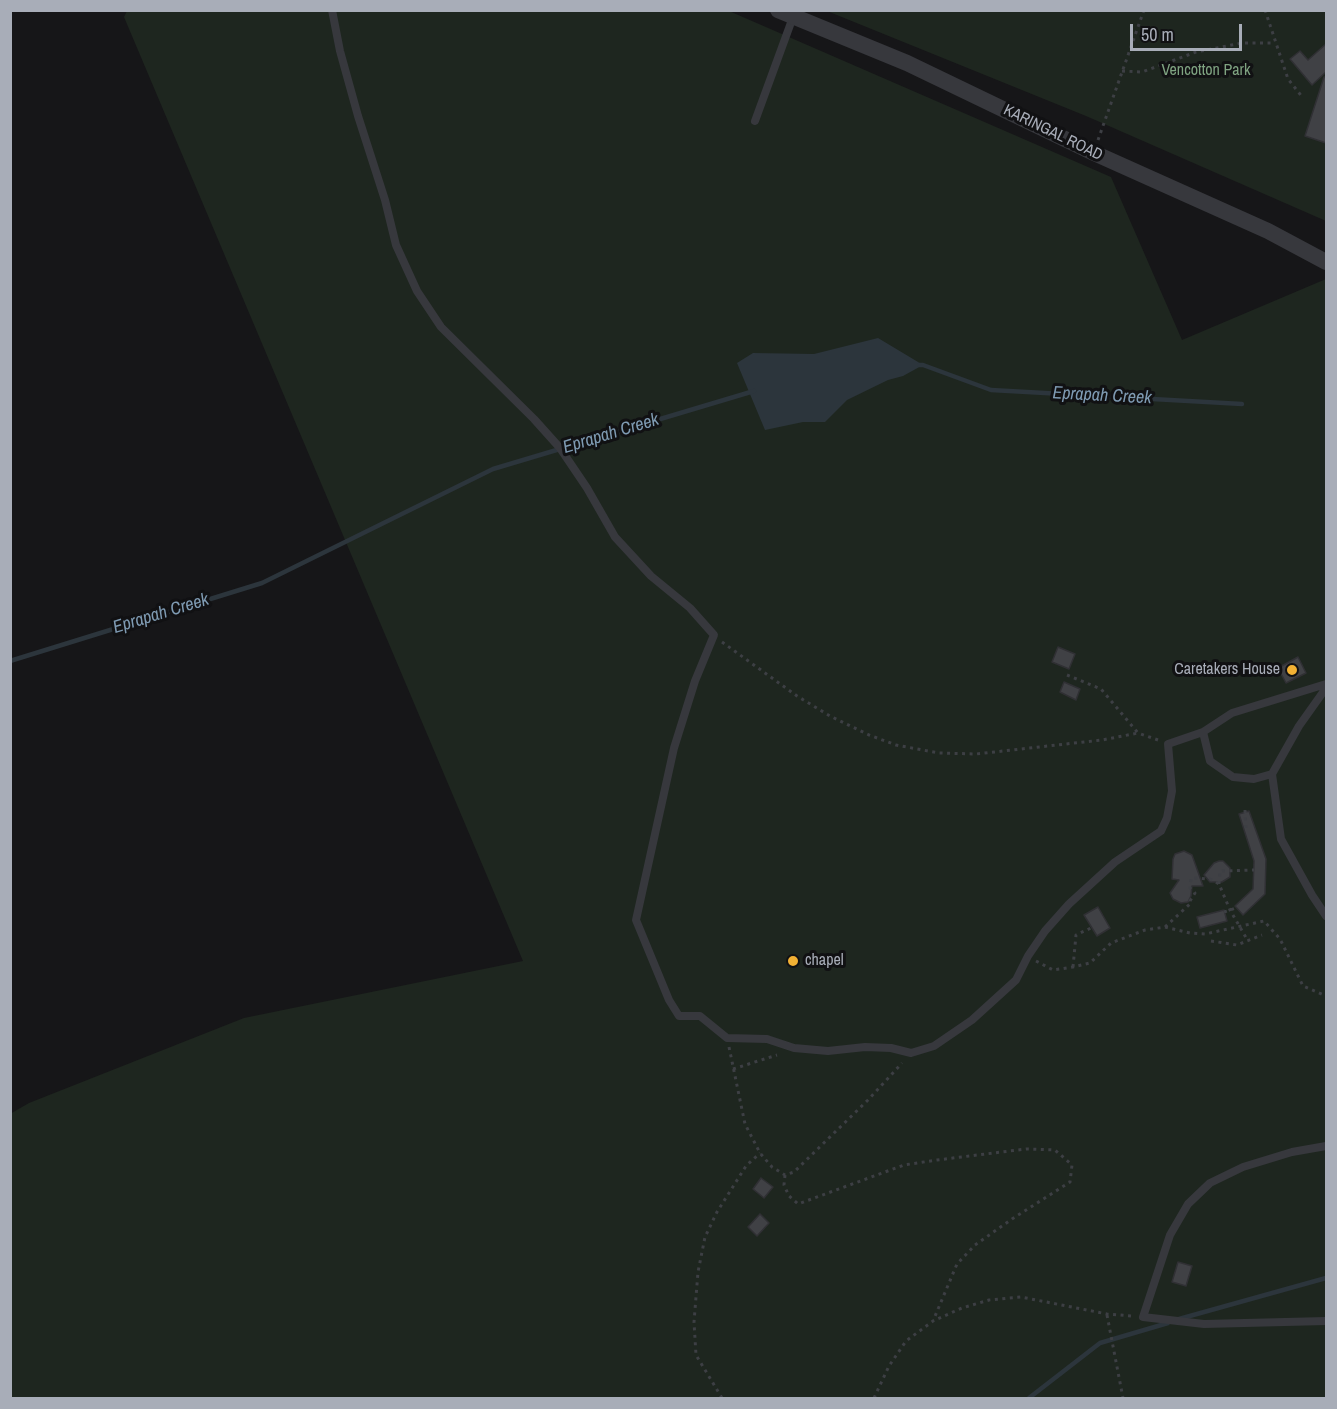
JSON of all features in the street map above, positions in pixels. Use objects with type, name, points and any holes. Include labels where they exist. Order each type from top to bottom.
[{"type":"street","name":"KARINGAL ROAD","points":[[786,14],[907,63],[1094,153],[1268,231],[1326,262]]},
{"type":"lane","points":[[332,10],[340,51],[361,127],[385,200],[396,245],[417,291],[441,327],[560,448],[587,488],[615,537],[651,576],[690,608],[714,634],[695,681],[674,748],[636,920],[669,1000],[679,1016],[700,1016],[727,1038],[766,1039],[794,1048],[828,1052],[865,1047],[891,1048],[911,1053],[934,1046],[972,1020],[1017,980],[1028,956],[1045,931],[1069,904],[1115,862],[1161,831],[1167,818],[1172,791],[1168,744],[1203,732],[1232,713],[1326,686]]},
{"type":"lane","points":[[755,121],[786,14]]},
{"type":"lane","points":[[1326,686],[1299,726],[1272,774],[1281,839],[1326,916]]},
{"type":"lane","points":[[1203,732],[1210,761],[1233,777],[1254,779],[1272,774]]},
{"type":"lane","points":[[1326,1146],[1292,1152],[1243,1167],[1210,1183],[1188,1204],[1170,1235],[1143,1317],[1204,1324],[1326,1321]]},
{"type":"path","points":[[1094,153],[1144,10]]},
{"type":"path","points":[[1265,10],[1287,79],[1303,98]]},
{"type":"path","points":[[1122,71],[1142,72],[1196,52],[1242,43],[1275,43]]},
{"type":"path","points":[[714,634],[735,653],[797,696],[830,716],[896,745],[939,753],[976,754],[1107,739],[1138,733]]},
{"type":"path","points":[[1067,675],[1101,689],[1138,733],[1168,744]]},
{"type":"path","points":[[1245,810],[1246,830]]},
{"type":"path","points":[[1248,941],[1230,910],[1219,884],[1220,871],[1254,870]]},
{"type":"path","points":[[1165,927],[1191,903],[1195,893],[1190,888],[1191,878],[1210,879],[1219,884]]},
{"type":"path","points":[[1224,912],[1236,908]]},
{"type":"path","points":[[1028,956],[1053,970],[1090,963],[1111,943],[1145,930],[1165,927],[1205,934],[1264,921],[1280,939],[1303,986],[1326,996]]},
{"type":"path","points":[[1073,967],[1076,935],[1093,927]]},
{"type":"path","points":[[1211,941],[1237,945],[1262,936]]},
{"type":"path","points":[[727,1038],[745,1124],[760,1153],[772,1167],[785,1175]]},
{"type":"path","points":[[733,1069],[794,1048]]},
{"type":"path","points":[[785,1175],[794,1172],[868,1100],[911,1053]]},
{"type":"path","points":[[785,1175],[784,1185],[789,1196],[798,1204],[904,1165],[1036,1149],[1055,1150],[1072,1165],[1070,1182],[975,1245],[957,1264],[933,1321]]},
{"type":"path","points":[[722,1398],[696,1355],[694,1322],[698,1272],[705,1238],[717,1212],[746,1166],[760,1153]]},
{"type":"path","points":[[874,1398],[889,1366],[906,1341],[933,1321],[963,1308],[1021,1297],[1107,1314],[1143,1317]]},
{"type":"path","points":[[1107,1314],[1123,1398]]},
{"type":"green space","points":[[127,11],[729,11],[1111,177],[1182,340],[1326,279],[1326,1398],[11,1398],[10,1114],[29,1103],[244,1018],[523,961],[124,17]]},
{"type":"green space","name":"Vencotton Park","points":[[827,11],[1326,11],[1326,221],[1086,116]]},
{"type":"shaded area","points":[[878,338],[923,365],[847,400],[825,422],[803,422],[765,430],[737,363],[753,353],[814,354]]},
{"type":"building","points":[[1326,44],[1326,72],[1312,85],[1290,59],[1300,51],[1308,60]]},
{"type":"building","points":[[1324,77],[1326,77],[1326,143],[1305,136]]},
{"type":"building","points":[[1058,647],[1075,654],[1069,669],[1052,662]]},
{"type":"building","name":"Caretakers House","points":[[1298,657],[1306,673],[1286,683],[1278,668]]},
{"type":"building","points":[[1064,682],[1080,689],[1076,700],[1060,692]]},
{"type":"building","points":[[1249,811],[1266,859],[1265,894],[1243,915],[1235,906],[1253,889],[1254,861],[1239,814]]},
{"type":"building","points":[[1184,851],[1192,855],[1203,886],[1192,886],[1188,902],[1181,903],[1173,899],[1170,893],[1179,880],[1172,879],[1173,859],[1175,854]]},
{"type":"building","points":[[1223,861],[1230,868],[1230,877],[1222,882],[1210,882],[1204,875],[1214,863]]},
{"type":"building","points":[[1098,907],[1110,928],[1097,936],[1084,915]]},
{"type":"building","points":[[1224,910],[1227,921],[1200,928],[1197,917]]},
{"type":"building","points":[[761,1178],[773,1187],[764,1198],[753,1189]]},
{"type":"building","points":[[760,1214],[769,1223],[757,1236],[748,1227]]},
{"type":"building","points":[[1178,1262],[1192,1266],[1186,1286],[1172,1282]]},
{"type":"waterway","name":"Eprapah Creek","points":[[919,365],[991,390],[1242,404]]},
{"type":"waterway","name":"Eprapah Creek","points":[[10,661],[262,583],[493,469],[754,391]]},
{"type":"waterway","points":[[1179,1319],[1326,1278]]},
{"type":"waterway","points":[[1029,1398],[1100,1343],[1168,1323]]},
{"type":"place","name":"Caretakers House","points":[[1292,670]]},
{"type":"place","name":"chapel","points":[[793,961]]}]
